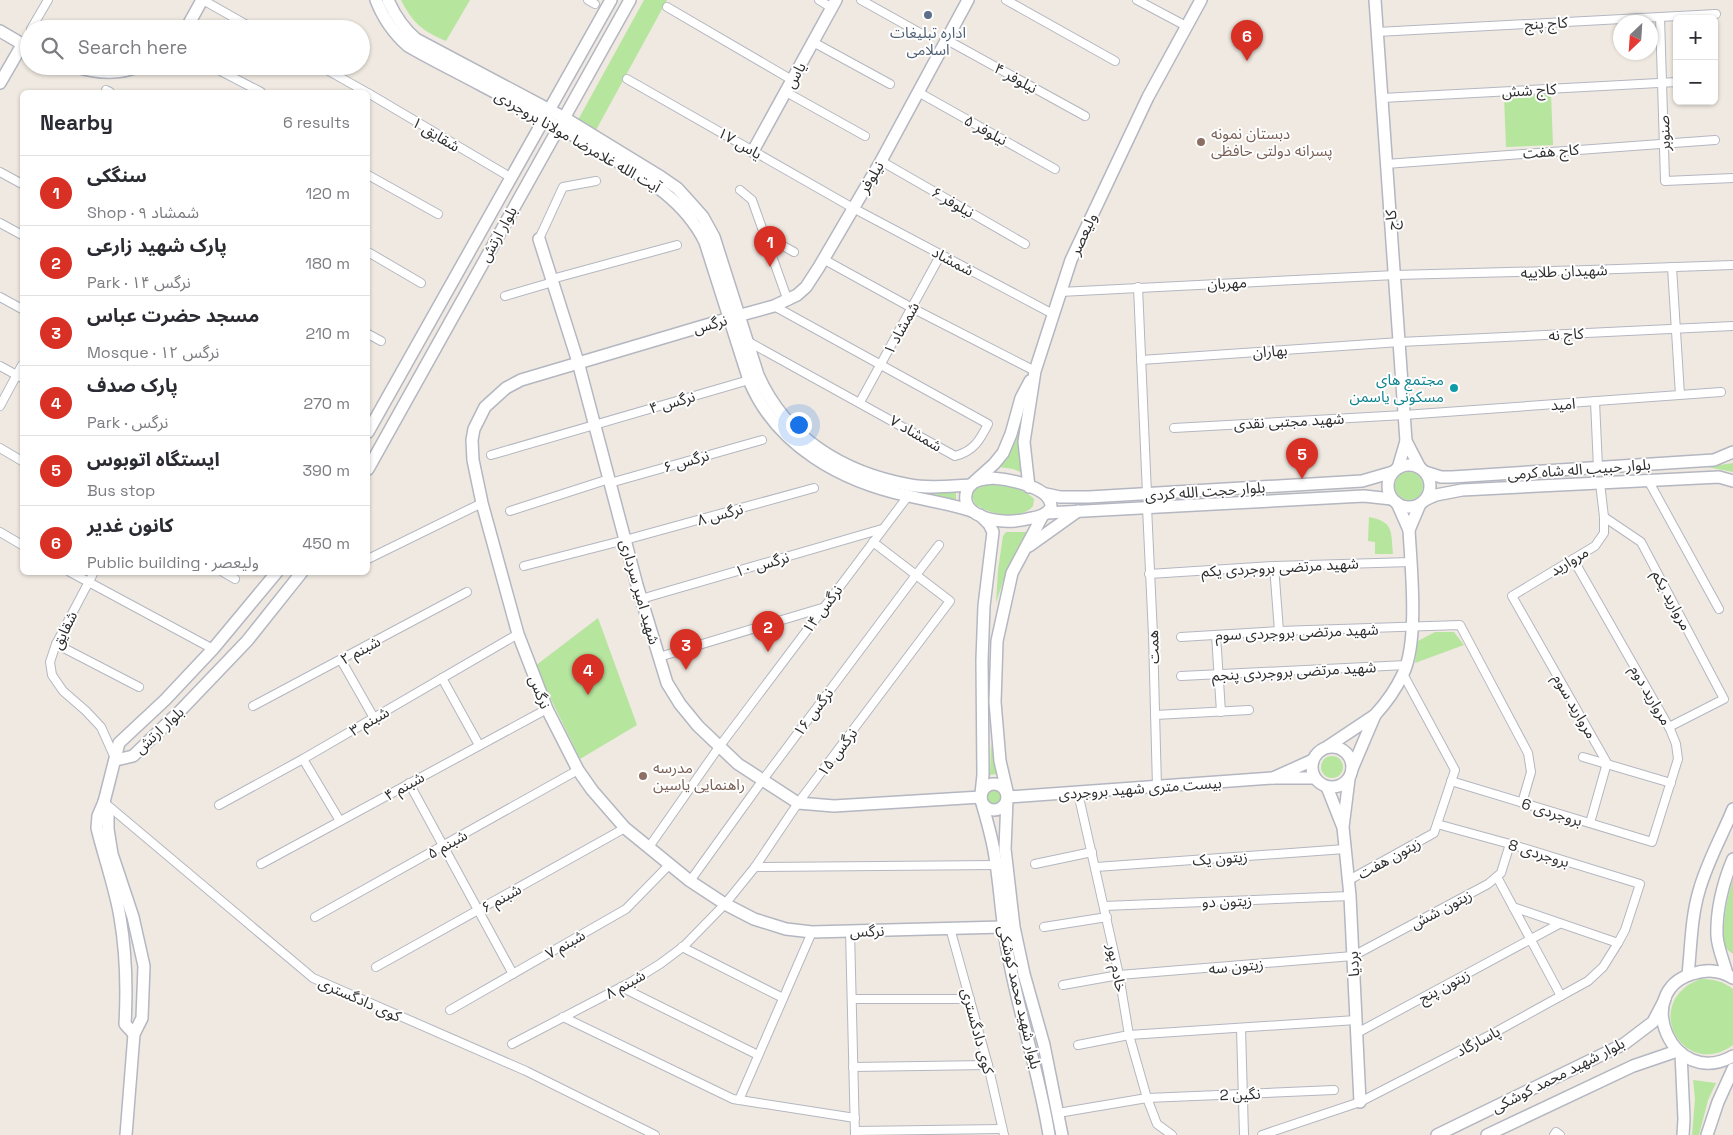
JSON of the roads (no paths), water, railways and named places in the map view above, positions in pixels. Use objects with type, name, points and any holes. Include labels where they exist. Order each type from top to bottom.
[{"type":"main road","points":[[191,20],[202,0]]},
{"type":"main road","name":"آیت الله غلامرضا مولانا بروجردی","points":[[376,0],[383,15],[397,36],[408,46],[547,114]]},
{"type":"main road","name":"آیت الله غلامرضا مولانا بروجردی","points":[[388,0],[405,30],[416,39],[560,122],[656,186],[678,204],[696,225],[725,287],[735,317],[749,380],[757,398],[767,413],[798,446],[835,470],[861,482],[909,491],[973,483]]},
{"type":"main road","name":"بلوار ارتش","points":[[370,428],[611,0]]},
{"type":"main road","name":"بلوار ارتش","points":[[370,465],[560,122],[630,0]]},
{"type":"main road","name":"نیلوفر","points":[[735,317],[788,301],[806,287],[881,161],[968,0]]},
{"type":"main road","name":"ولیعصر","points":[[1029,486],[1024,442],[1035,371],[1071,260],[1148,96],[1201,0]]},
{"type":"main road","name":"کاج","points":[[1375,0],[1406,440],[1422,470]]},
{"type":"main road","name":"یاس","points":[[753,151],[834,4]]},
{"type":"main road","points":[[0,31],[20,38]]},
{"type":"main road","points":[[0,84],[20,51]]},
{"type":"main road","name":"شهید امیر سرداری","points":[[539,239],[578,362],[641,599],[667,683],[680,704],[698,726],[738,764],[798,803],[834,806],[981,797]]},
{"type":"main road","name":"آیت الله غلامرضا مولانا بروجردی","points":[[735,317],[747,341],[758,375],[770,399],[785,419],[806,440],[832,457],[862,472],[909,491],[976,513]]},
{"type":"main road","name":"نرگس","points":[[735,317],[521,380],[506,388],[485,407],[474,429],[472,440],[473,460],[482,503],[518,634],[547,709],[578,770],[592,790],[625,828],[690,881],[725,904],[754,919],[786,929],[812,932],[1003,926]]},
{"type":"main road","points":[[973,483],[998,478],[1018,482],[1046,494],[1051,505],[1045,514],[1015,522],[1005,522],[976,513],[967,505],[966,500],[967,490],[973,483],[994,464],[1003,452],[1011,434],[1021,398],[1035,371]]},
{"type":"main road","name":"کاج","points":[[1395,470],[1406,440]]},
{"type":"main road","name":"بلوار حبیب اله شاه کرمی","points":[[1422,470],[1441,477],[1452,477],[1714,460],[1733,452]]},
{"type":"main road","points":[[1375,715],[1321,750],[1313,760],[1311,766],[1314,778],[1322,786],[1340,786],[1350,774],[1375,715],[1388,699],[1405,670],[1412,627],[1409,530],[1388,489],[1388,483],[1395,470],[1408,464],[1422,470],[1430,483],[1430,489],[1409,530]]},
{"type":"main road","name":"بلوار حجت الله کردی","points":[[1046,494],[1072,498],[1362,481],[1395,470]]},
{"type":"main road","name":"بلوار حبیب اله شاه کرمی","points":[[1422,502],[1436,495],[1462,490],[1719,476],[1733,481]]},
{"type":"main road","name":"بلوار حجت الله کردی","points":[[1045,514],[1364,496],[1395,501]]},
{"type":"main road","points":[[1395,501],[1408,507],[1422,502]]},
{"type":"main road","points":[[1027,547],[1078,511]]},
{"type":"main road","name":"بلوار شهید محمد کوشکی","points":[[976,513],[989,524],[993,532],[984,606],[982,660],[983,775],[981,797],[996,864],[1003,926],[1013,982],[1036,1069],[1049,1135]]},
{"type":"main road","name":"بلوار شهید محمد کوشکی","points":[[1045,514],[1012,573],[997,641],[995,702],[1000,761],[1007,796],[1005,849],[1014,926],[1024,974],[1044,1045],[1062,1135]]},
{"type":"main road","name":"بلوار ارتش","points":[[275,575],[213,649],[119,743],[116,760],[133,756],[181,710],[247,641],[300,575]]},
{"type":"main road","points":[[1328,747],[1338,748],[1350,758],[1350,774],[1343,827]]},
{"type":"main road","points":[[116,760],[98,816],[97,828],[120,915],[126,981],[125,1024],[134,1034]]},
{"type":"main road","name":"بیست متری شهید بروجردی","points":[[1273,778],[1313,760]]},
{"type":"main road","name":"بیست متری شهید بروجردی","points":[[1007,796],[1078,793],[1273,778],[1314,778]]},
{"type":"main road","points":[[993,784],[1001,785],[1007,796],[1006,803],[1000,809],[992,810],[985,807],[981,797],[985,787],[993,784]]},
{"type":"main road","points":[[1328,787],[1343,827]]},
{"type":"main road","points":[[104,802],[108,814],[111,849],[133,917],[144,966],[142,1018],[134,1034],[126,1135]]},
{"type":"main road","points":[[1730,976],[1714,970],[1688,975],[1695,906],[1699,890],[1710,859],[1733,809]]},
{"type":"main road","name":"بردیا","points":[[1343,827],[1350,896],[1360,1102]]},
{"type":"main road","points":[[1730,976],[1717,937],[1718,915],[1723,888],[1733,859]]},
{"type":"main road","name":"بلوار شهید محمد کوشکی","points":[[1437,1135],[1624,1044],[1653,1022],[1675,985],[1688,975]]},
{"type":"main road","points":[[1665,999],[1662,1013],[1663,1027],[1668,1040],[1679,1052],[1695,1061],[1706,1063],[1716,1062],[1733,1056]]},
{"type":"main road","points":[[1679,1052],[1684,1119],[1683,1135]]},
{"type":"main road","name":"بلوار شهید محمد کوشکی","points":[[1487,1135],[1633,1066],[1653,1058],[1679,1052]]},
{"type":"main road","points":[[1707,1135],[1718,1102],[1733,1069]]},
{"type":"street","points":[[36,20],[48,0]]},
{"type":"street","points":[[202,0],[238,20]]},
{"type":"street","points":[[819,0],[834,4]]},
{"type":"street","points":[[861,0],[922,34]]},
{"type":"street","points":[[1006,0],[1115,61]]},
{"type":"street","points":[[1137,0],[1186,26]]},
{"type":"street","points":[[667,7],[792,80]]},
{"type":"street","name":"کاج پنج","points":[[1377,32],[1716,14]]},
{"type":"street","name":"صنوبر","points":[[1660,17],[1665,181],[1733,178]]},
{"type":"street","name":"نیلوفر ۴","points":[[947,40],[1085,116]]},
{"type":"street","points":[[813,42],[890,84]]},
{"type":"street","points":[[228,75],[257,90]]},
{"type":"street","name":"شقایق ۱","points":[[335,75],[361,90]]},
{"type":"street","name":"یاس ۱۷","points":[[627,79],[853,208]]},
{"type":"street","name":"کاج شش","points":[[1382,98],[1673,82]]},
{"type":"street","points":[[786,92],[865,136]]},
{"type":"street","name":"نیلوفر ۵","points":[[918,92],[1055,169]]},
{"type":"street","name":"شقایق ۱","points":[[370,95],[505,174]]},
{"type":"street","name":"کاج هفت","points":[[1386,164],[1716,140]]},
{"type":"street","name":"نیلوفر ۶","points":[[881,161],[1025,244]]},
{"type":"street","points":[[0,172],[20,183]]},
{"type":"street","points":[[370,176],[438,214]]},
{"type":"street","points":[[539,239],[563,187],[596,181]]},
{"type":"street","points":[[740,190],[752,200],[788,301]]},
{"type":"street","name":"شمشاد","points":[[853,208],[1053,314]]},
{"type":"street","points":[[0,224],[20,235]]},
{"type":"street","points":[[765,236],[794,252]]},
{"type":"street","points":[[505,296],[677,245]]},
{"type":"street","points":[[370,253],[421,283]]},
{"type":"street","name":"شمشاد ۱","points":[[860,402],[941,254]]},
{"type":"street","points":[[823,259],[912,308],[1035,371]]},
{"type":"street","name":"شهیدان طلاییه","points":[[1395,275],[1733,264]]},
{"type":"street","points":[[1672,267],[1680,395]]},
{"type":"street","name":"مهربان","points":[[1060,292],[1395,275]]},
{"type":"street","points":[[1138,287],[1147,494]]},
{"type":"street","points":[[0,297],[20,308]]},
{"type":"street","points":[[774,306],[880,366]]},
{"type":"street","name":"کاج نه","points":[[1400,342],[1733,326]]},
{"type":"street","points":[[370,335],[381,341]]},
{"type":"street","points":[[747,341],[860,402]]},
{"type":"street","name":"بهاران","points":[[1141,360],[1400,342]]},
{"type":"street","points":[[0,366],[20,377],[0,406]]},
{"type":"street","name":"شمشاد ۷","points":[[860,402],[955,456],[963,454],[976,445],[988,424],[880,366]]},
{"type":"street","name":"نرگس ۴","points":[[491,455],[749,380]]},
{"type":"street","name":"امید","points":[[1404,415],[1721,392]]},
{"type":"street","points":[[1595,401],[1598,468]]},
{"type":"street","name":"شهید مجتبی نقدی","points":[[1174,428],[1404,415]]},
{"type":"street","name":"نرگس ۶","points":[[510,511],[610,481],[762,440]]},
{"type":"street","points":[[0,448],[20,460]]},
{"type":"street","points":[[1648,480],[1720,609]]},
{"type":"street","name":"مروارید","points":[[1512,596],[1595,546],[1604,533],[1600,482]]},
{"type":"street","name":"نرگس ۸","points":[[524,566],[814,488]]},
{"type":"street","name":"نرگس ۱۴","points":[[649,847],[719,747],[909,491]]},
{"type":"street","points":[[370,559],[482,503]]},
{"type":"street","name":"همت","points":[[1147,507],[1157,787]]},
{"type":"street","name":"مروارید یکم","points":[[1604,517],[1641,542],[1724,698],[1669,727]]},
{"type":"street","name":"نرگس ۱۰","points":[[641,599],[882,529]]},
{"type":"street","points":[[0,532],[20,544]]},
{"type":"street","points":[[872,542],[916,574]]},
{"type":"street","name":"نرگس ۱۶","points":[[690,881],[762,781],[939,545]]},
{"type":"street","name":"مروارید دوم","points":[[1573,559],[1669,727],[1676,744],[1678,759],[1652,842]]},
{"type":"street","name":"شهید مرتضی بروجردی یکم","points":[[1149,574],[1274,566],[1410,562]]},
{"type":"street","points":[[1274,566],[1279,631]]},
{"type":"street","name":"نرگس ۱۵","points":[[725,904],[755,867],[798,803],[950,601],[916,574]]},
{"type":"street","points":[[75,575],[213,649]]},
{"type":"street","name":"شقایق","points":[[93,575],[56,644],[50,662],[52,675],[64,691],[101,727],[116,760]]},
{"type":"street","points":[[228,575],[235,579]]},
{"type":"street","name":"شبنم ۲","points":[[253,706],[467,592]]},
{"type":"street","name":"مروارید سوم","points":[[1512,596],[1608,763]]},
{"type":"street","points":[[659,657],[823,608]]},
{"type":"street","name":"شهید مرتضی بروجردی سوم","points":[[1181,638],[1279,631],[1460,625],[1528,754],[1531,772],[1522,803]]},
{"type":"street","name":"شبنم ۳","points":[[219,805],[304,759],[518,634]]},
{"type":"street","points":[[1216,635],[1221,712]]},
{"type":"street","points":[[56,644],[139,687]]},
{"type":"street","points":[[341,660],[374,718]]},
{"type":"street","points":[[1405,670],[1455,770],[1451,781]]},
{"type":"street","name":"شهید مرتضی بروجردی پنجم","points":[[1181,676],[1405,670]]},
{"type":"street","points":[[442,678],[479,745]]},
{"type":"street","name":"شبنم ۴","points":[[261,864],[547,709]]},
{"type":"street","points":[[1155,715],[1250,710]]},
{"type":"street","points":[[1583,757],[1670,783]]},
{"type":"street","points":[[304,759],[340,821]]},
{"type":"street","points":[[1590,823],[1608,763]]},
{"type":"street","name":"شبنم ۵","points":[[315,917],[578,770]]},
{"type":"street","name":"بروجردی 6","points":[[1451,781],[1652,842]]},
{"type":"street","name":"زیتون هفت","points":[[1349,880],[1434,833],[1451,781]]},
{"type":"street","points":[[408,783],[513,974]]},
{"type":"street","name":"خادم پور","points":[[1078,793],[1107,917],[1129,1035],[1147,1098],[1157,1124],[1172,1135]]},
{"type":"street","name":"کوی دادگستری","points":[[104,802],[313,978],[526,1071],[655,1135]]},
{"type":"street","name":"بروجردی 8","points":[[1437,824],[1510,844],[1640,884]]},
{"type":"street","name":"شبنم ۶","points":[[376,967],[625,828]]},
{"type":"street","points":[[1510,844],[1501,873],[1497,877],[1561,996]]},
{"type":"street","name":"زیتون یک","points":[[1096,867],[1345,849]]},
{"type":"street","points":[[1035,864],[1092,852]]},
{"type":"street","name":"شبنم ۷","points":[[450,1010],[626,909],[670,864]]},
{"type":"street","points":[[755,867],[996,864]]},
{"type":"street","name":"زیتون شش","points":[[1353,956],[1488,884],[1497,877]]},
{"type":"street","name":"پاسارگاد","points":[[1262,1135],[1360,1102],[1492,1034],[1588,981],[1603,967],[1625,930],[1640,884]]},
{"type":"street","name":"زیتون دو","points":[[1104,906],[1350,896]]},
{"type":"street","name":"شبنم ۸","points":[[512,1044],[621,987],[660,964],[682,947],[725,904]]},
{"type":"street","points":[[1513,907],[1618,943]]},
{"type":"street","points":[[1044,927],[1107,917]]},
{"type":"street","points":[[1531,940],[1559,924]]},
{"type":"street","name":"کوی دادگستری","points":[[950,928],[988,1065],[1003,1132]]},
{"type":"street","points":[[738,1100],[812,932]]},
{"type":"street","points":[[850,932],[855,1133],[1003,1132]]},
{"type":"street","name":"زیتون پنج","points":[[1356,1033],[1531,940]]},
{"type":"street","points":[[682,947],[783,998]]},
{"type":"street","name":"زیتون سه","points":[[1063,985],[1119,975],[1353,956]]},
{"type":"street","points":[[621,987],[758,1055]]},
{"type":"street","points":[[852,999],[970,999]]},
{"type":"street","points":[[563,1017],[733,1100],[855,1118]]},
{"type":"street","points":[[1078,1045],[1129,1035],[1356,1020]]},
{"type":"street","points":[[1241,1028],[1244,1135]]},
{"type":"street","points":[[854,1067],[988,1065]]},
{"type":"street","name":"نگین 2","points":[[1058,1113],[1147,1098],[1334,1090]]},
{"type":"street","points":[[1554,1135],[1556,1132],[1560,1135]]},
{"type":"place","name":"اداره تبلیغات اسلامی","points":[[928,15]]},
{"type":"place","name":"کانون غدیر","points":[[1247,61]]},
{"type":"place","name":"دبستان نمونه پسرانه دولتی حافظی","points":[[1201,142]]},
{"type":"place","name":"سنگکی","points":[[770,267]]},
{"type":"place","name":"مجتمع های مسکونی یاسمن","points":[[1454,388]]},
{"type":"place","name":"ایستگاه اتوبوس","points":[[1302,479]]},
{"type":"place","name":"پارک شهید زارعی","points":[[768,652]]},
{"type":"place","name":"مسجد حضرت عباس","points":[[686,670]]},
{"type":"place","name":"پارک صدف","points":[[588,695]]},
{"type":"place","name":"مدرسه راهنمایی یاسین","points":[[643,776]]}]
